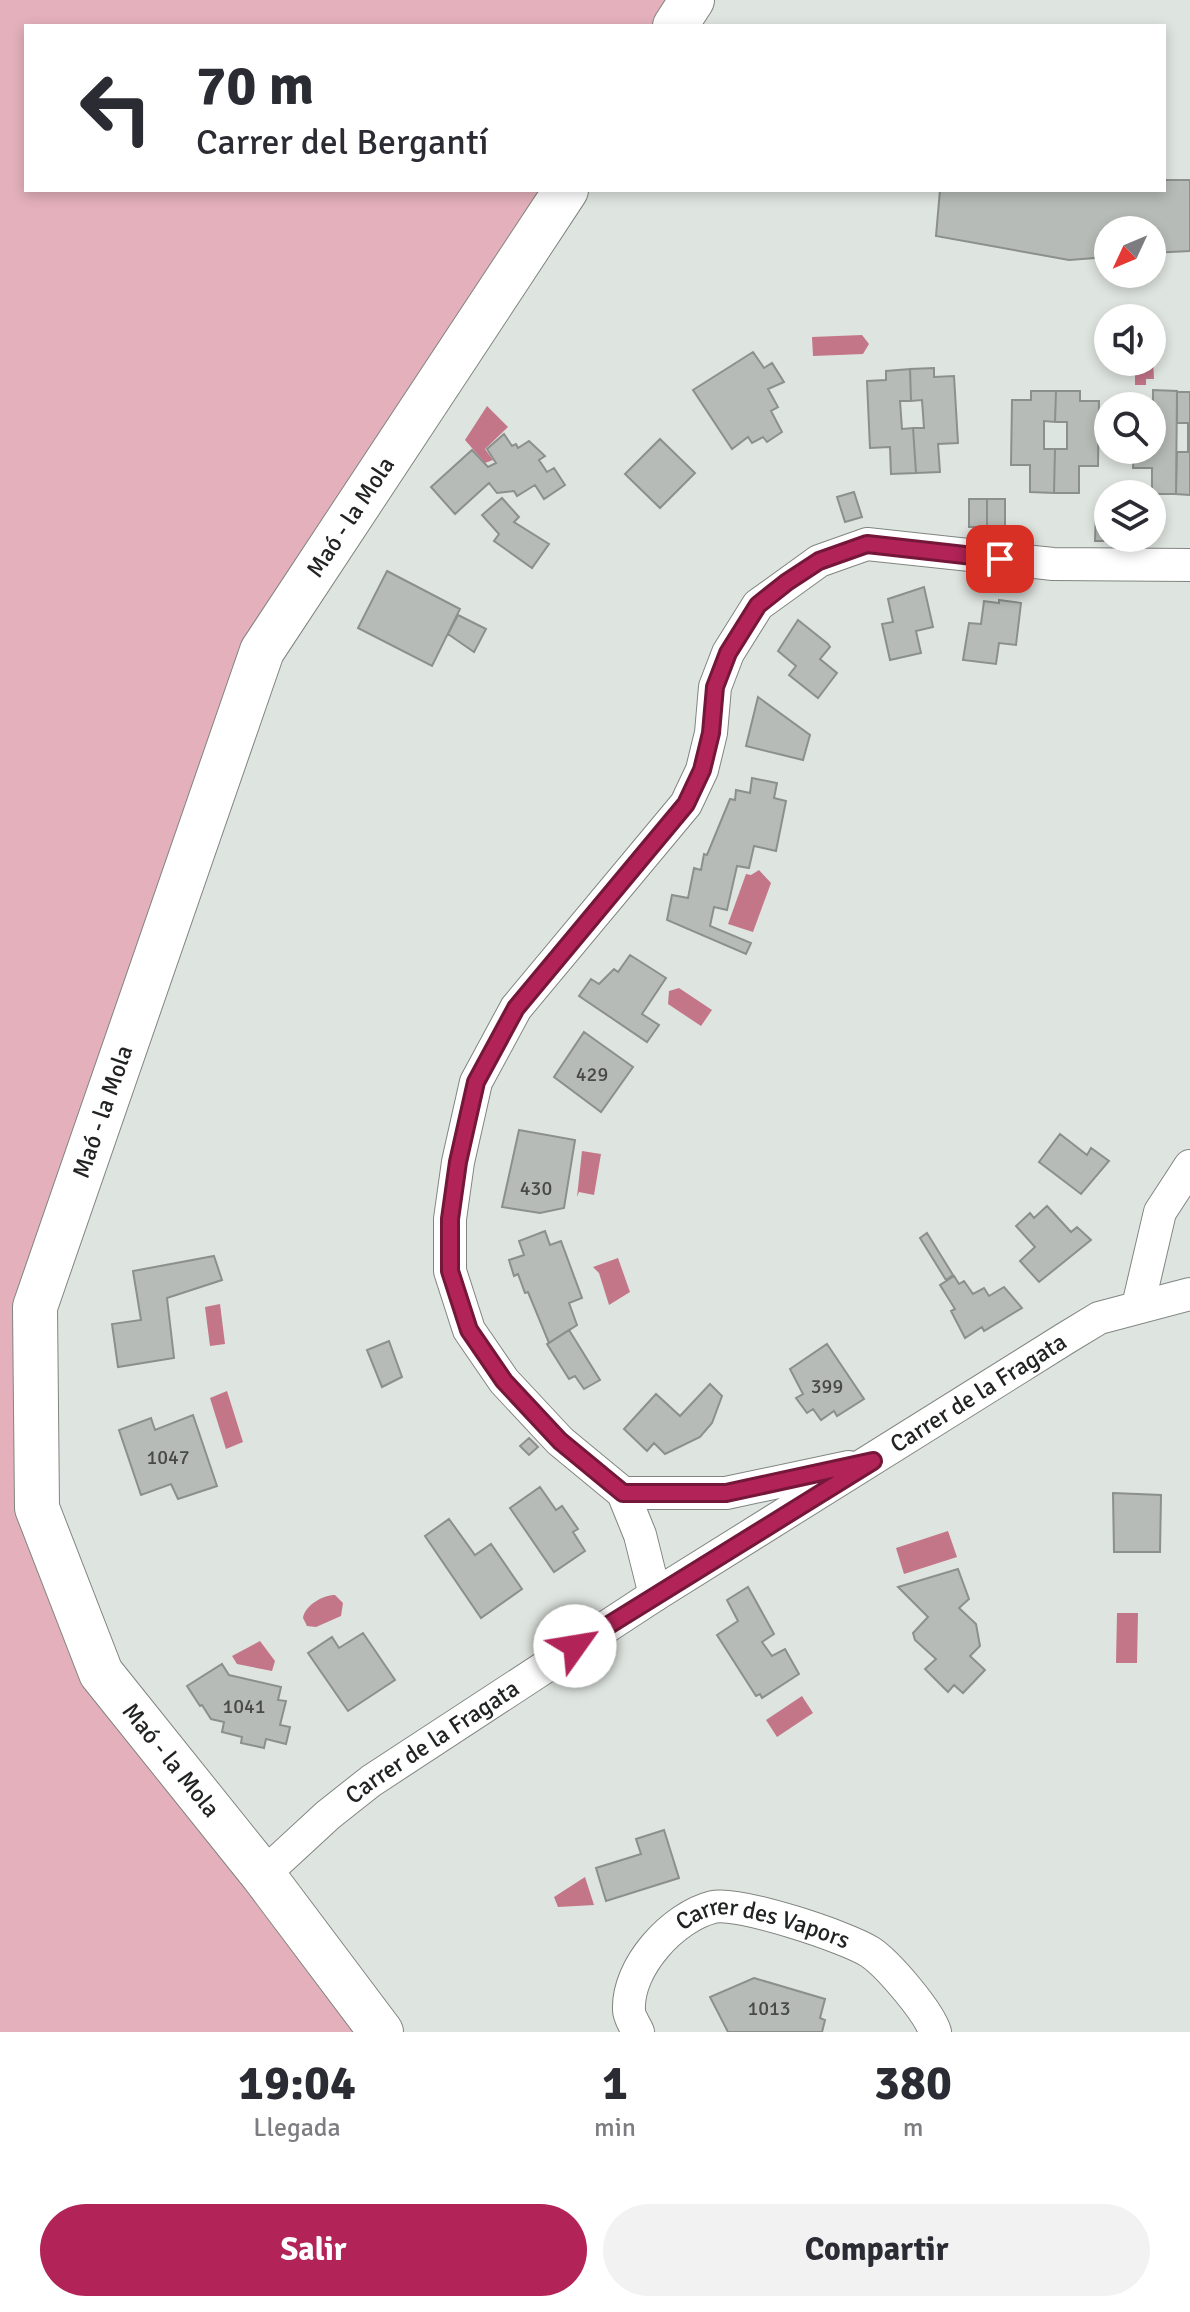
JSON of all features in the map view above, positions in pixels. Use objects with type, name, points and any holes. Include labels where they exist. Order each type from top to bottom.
[{"type":"street","points":[[676,24],[692,0]]},
{"type":"street","name":"Maó - la Mola","points":[[381,2032],[263,1875],[101,1673],[37,1508],[35,1307],[262,651],[565,192]]},
{"type":"street","points":[[655,1595],[640,1535],[623,1493],[560,1441],[504,1381],[469,1330],[450,1271],[450,1219],[458,1162],[476,1082],[516,1008],[686,804],[702,770],[711,733],[715,687],[758,605],[787,582],[819,561],[867,544],[1053,564],[1190,565]]},
{"type":"street","points":[[1190,1166],[1160,1212],[1138,1306],[1190,1294]]},
{"type":"street","name":"Carrer de la Fragata","points":[[263,1875],[328,1815],[371,1781],[655,1595],[1099,1318],[1138,1306]]},
{"type":"street","points":[[623,1493],[726,1493],[873,1461]]},
{"type":"street","name":"Carrer des Vapors","points":[[638,2032],[628,2011],[634,1977],[672,1929],[714,1907],[757,1911],[871,1952],[906,1989],[935,2032]]},
{"type":"shaded area","points":[[0,0],[692,0],[676,24],[24,24],[24,192],[565,192],[262,651],[35,1307],[37,1508],[101,1673],[381,2032],[0,2032]]},
{"type":"shaded area","points":[[862,335],[869,344],[863,354],[813,356],[812,337]]},
{"type":"shaded area","points":[[1135,376],[1154,376],[1154,379],[1146,379],[1146,385],[1135,385]]},
{"type":"shaded area","points":[[487,406],[508,427],[485,449],[493,460],[485,463],[465,440]]},
{"type":"shaded area","points":[[759,870],[771,883],[753,932],[728,924],[746,874],[751,875]]},
{"type":"shaded area","points":[[679,988],[712,1010],[701,1026],[668,1004],[669,991]]},
{"type":"shaded area","points":[[582,1151],[601,1154],[594,1195],[579,1192],[577,1197]]},
{"type":"shaded area","points":[[618,1258],[630,1292],[609,1305],[599,1273],[593,1267]]},
{"type":"shaded area","points":[[220,1304],[225,1344],[210,1346],[205,1307]]},
{"type":"shaded area","points":[[227,1391],[243,1442],[226,1449],[210,1398]]},
{"type":"shaded area","points":[[948,1531],[957,1557],[904,1574],[896,1548]]},
{"type":"shaded area","points":[[335,1595],[343,1603],[341,1616],[316,1627],[307,1626],[303,1618],[307,1609],[320,1599]]},
{"type":"shaded area","points":[[1117,1613],[1138,1613],[1137,1663],[1116,1663]]},
{"type":"shaded area","points":[[260,1641],[275,1661],[272,1671],[237,1664],[232,1656]]},
{"type":"shaded area","points":[[802,1696],[813,1713],[777,1737],[766,1720]]},
{"type":"shaded area","points":[[585,1877],[594,1905],[558,1907],[554,1897]]},
{"type":"building","points":[[1166,180],[1190,180],[1190,251],[1166,252],[1166,216],[1094,216],[1094,258],[1069,260],[936,236],[940,192],[1166,192]]},
{"type":"building","points":[[753,352],[764,368],[772,363],[784,382],[768,389],[778,407],[771,411],[782,432],[767,442],[763,437],[752,443],[748,437],[732,449],[693,390]]},
{"type":"building","points":[[934,368],[934,377],[954,376],[958,443],[938,444],[940,472],[916,473],[913,428],[924,428],[922,400],[911,401],[910,369]]},
{"type":"building","points":[[910,369],[911,401],[900,401],[902,429],[913,428],[916,473],[891,474],[890,447],[870,448],[867,381],[886,380],[886,371]]},
{"type":"building","points":[[1031,391],[1056,391],[1055,422],[1044,421],[1044,449],[1055,449],[1054,493],[1030,492],[1030,465],[1011,465],[1012,400],[1031,400]]},
{"type":"building","points":[[1056,391],[1080,391],[1080,401],[1094,401],[1094,464],[1098,466],[1079,466],[1079,493],[1054,493],[1055,449],[1067,449],[1067,422],[1055,422]]},
{"type":"building","points":[[1177,391],[1176,494],[1166,494],[1166,480],[1152,480],[1152,468],[1133,468],[1133,464],[1166,464],[1166,392],[1153,392]]},
{"type":"building","points":[[1177,392],[1190,392],[1190,495],[1176,494],[1177,452],[1188,452],[1188,423],[1177,423]]},
{"type":"building","points":[[504,434],[512,446],[516,444],[518,448],[529,441],[545,456],[539,460],[547,472],[554,468],[565,485],[544,499],[535,485],[517,496],[514,491],[497,493],[489,483],[455,514],[431,487],[472,450],[488,467],[496,463],[487,449]]},
{"type":"building","points":[[660,439],[695,473],[660,508],[625,474]]},
{"type":"building","points":[[854,492],[862,517],[845,522],[837,497]]},
{"type":"building","points":[[502,498],[519,517],[514,522],[549,544],[532,568],[494,541],[499,534],[482,515]]},
{"type":"building","points":[[969,499],[987,499],[987,527],[969,527]]},
{"type":"building","points":[[987,499],[1005,499],[1005,527],[987,527]]},
{"type":"building","points":[[387,571],[460,609],[432,666],[358,628]]},
{"type":"building","points":[[924,587],[933,627],[916,631],[921,653],[890,660],[882,624],[893,622],[888,599]]},
{"type":"building","points":[[999,600],[1021,603],[1016,645],[999,643],[996,664],[963,660],[969,623],[981,624],[984,601],[999,603]]},
{"type":"building","points":[[458,615],[486,629],[474,652],[448,634]]},
{"type":"building","points":[[798,620],[828,644],[830,647],[820,659],[837,673],[818,698],[789,675],[796,666],[778,651]]},
{"type":"building","points":[[758,697],[810,735],[803,760],[746,746]]},
{"type":"building","points":[[752,778],[777,783],[774,798],[786,801],[776,851],[754,846],[749,868],[737,866],[727,910],[714,907],[710,926],[751,943],[746,954],[667,920],[672,895],[688,898],[694,868],[701,870],[704,854],[707,855],[730,799],[735,800],[736,790],[750,793]]},
{"type":"building","points":[[630,955],[666,978],[642,1014],[659,1025],[647,1042],[579,996],[591,979],[599,984],[614,969],[618,972]]},
{"type":"building","points":[[584,1032],[633,1067],[601,1112],[554,1077]]},
{"type":"building","points":[[519,1130],[575,1140],[564,1208],[540,1213],[502,1207]]},
{"type":"building","points":[[1060,1134],[1087,1155],[1091,1148],[1109,1161],[1081,1194],[1039,1162]]},
{"type":"building","points":[[1047,1206],[1071,1232],[1077,1227],[1091,1240],[1039,1282],[1020,1261],[1035,1247],[1016,1226],[1030,1213],[1034,1218]]},
{"type":"building","points":[[545,1231],[550,1245],[561,1241],[582,1298],[569,1303],[577,1325],[549,1343],[528,1292],[525,1293],[518,1274],[514,1276],[509,1260],[524,1255],[519,1241]]},
{"type":"building","points":[[927,1233],[953,1275],[946,1280],[920,1238]]},
{"type":"building","points":[[214,1256],[222,1280],[167,1298],[174,1358],[118,1367],[112,1324],[141,1320],[133,1271]]},
{"type":"building","points":[[954,1276],[959,1284],[964,1281],[973,1294],[984,1288],[989,1296],[1004,1287],[1022,1308],[984,1331],[982,1327],[965,1338],[951,1311],[955,1309],[940,1285]]},
{"type":"building","points":[[569,1330],[600,1380],[584,1389],[575,1376],[569,1379],[547,1344]]},
{"type":"building","points":[[389,1341],[402,1377],[382,1387],[367,1350]]},
{"type":"building","points":[[827,1344],[864,1399],[837,1416],[834,1411],[821,1420],[813,1409],[807,1413],[796,1398],[803,1394],[790,1369]]},
{"type":"building","points":[[710,1384],[722,1396],[712,1423],[700,1437],[665,1454],[654,1443],[647,1451],[624,1429],[656,1394],[680,1416]]},
{"type":"building","points":[[193,1415],[217,1486],[178,1499],[171,1484],[141,1495],[119,1430],[151,1418],[155,1430]]},
{"type":"building","points":[[529,1438],[538,1447],[529,1455],[520,1446]]},
{"type":"building","points":[[540,1487],[556,1510],[562,1506],[578,1529],[573,1532],[585,1551],[554,1572],[510,1508]]},
{"type":"building","points":[[1113,1493],[1161,1495],[1160,1552],[1114,1552]]},
{"type":"building","points":[[449,1519],[475,1555],[491,1544],[522,1589],[481,1618],[425,1536]]},
{"type":"building","points":[[958,1569],[969,1599],[959,1608],[976,1624],[980,1646],[970,1656],[985,1670],[963,1693],[954,1685],[948,1692],[925,1669],[936,1659],[915,1640],[913,1633],[928,1617],[898,1587]]},
{"type":"building","points":[[748,1587],[774,1634],[762,1642],[772,1656],[785,1649],[799,1674],[762,1698],[760,1694],[756,1696],[717,1635],[738,1621],[727,1600]]},
{"type":"building","points":[[363,1633],[395,1680],[348,1711],[308,1653],[332,1637],[339,1648]]},
{"type":"building","points":[[222,1664],[229,1675],[281,1687],[278,1700],[286,1701],[280,1725],[290,1727],[286,1744],[266,1739],[264,1748],[241,1743],[242,1737],[222,1732],[224,1722],[211,1719],[200,1706],[187,1686]]},
{"type":"building","points":[[664,1830],[679,1878],[606,1901],[596,1868],[641,1854],[636,1839]]},
{"type":"building","points":[[754,1978],[825,1999],[820,2018],[825,2020],[822,2032],[728,2032],[710,1997]]},
{"type":"route","points":[[575,1646],[873,1461],[726,1493],[659,1496],[623,1493],[560,1441],[504,1381],[469,1330],[450,1271],[450,1219],[458,1162],[476,1082],[516,1008],[686,804],[702,770],[711,733],[715,687],[728,653],[758,605],[819,561],[867,544],[1000,559]]}]
